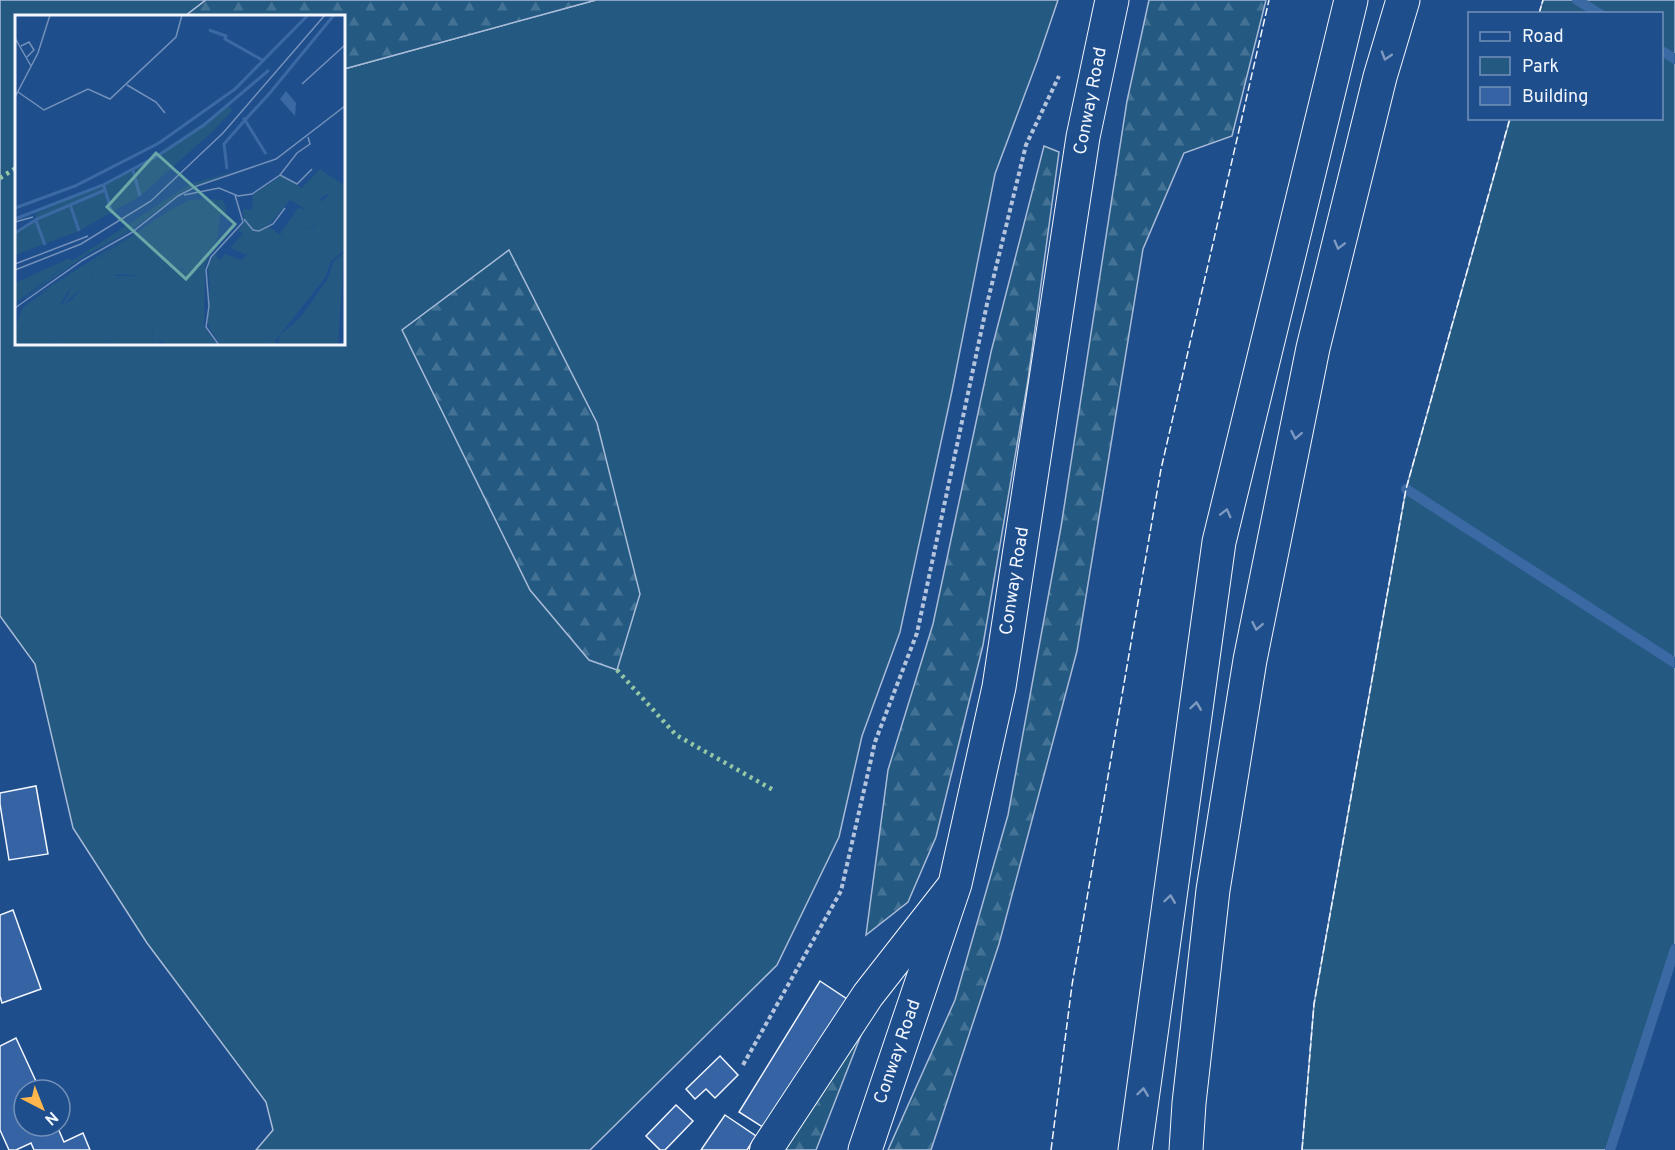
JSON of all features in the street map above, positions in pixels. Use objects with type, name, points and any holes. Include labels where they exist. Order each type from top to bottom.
[{"type":"main road","name":"Conway Road","points":[[865,1150],[955,884],[999,687],[1083,137],[1112,0]]},
{"type":"main road","points":[[1136,1150],[1218,542],[1351,0]]},
{"type":"main road","points":[[1185,1150],[1213,890],[1250,660],[1313,348],[1380,77],[1403,0]]},
{"type":"street","points":[[766,1150],[868,995],[955,884]]},
{"type":"path","points":[[742,1065],[841,891],[875,742],[917,633],[987,304],[1026,145],[1061,70]]},
{"type":"green space","points":[[0,0],[206,0],[186,15],[15,15],[15,345],[345,345],[345,69],[596,0],[1058,0],[995,174],[952,391],[900,632],[862,736],[839,837],[777,965],[590,1150],[256,1150],[273,1130],[266,1102],[147,943],[73,828],[35,664],[0,616]]},
{"type":"green space","points":[[206,0],[596,0],[345,69],[345,15],[186,15]]},
{"type":"green space","points":[[1149,0],[1266,0],[1232,136],[1184,153],[1143,249],[1077,651],[999,944],[931,1150],[888,1150],[955,1000],[1008,815],[1061,527],[1127,101]]},
{"type":"green space","points":[[1543,0],[1675,0],[1675,949],[1610,1150],[1302,1150],[1314,1004],[1406,489],[1510,120],[1663,120],[1663,12],[1539,12]]},
{"type":"green space","points":[[1044,146],[1059,152],[1028,380],[983,645],[936,837],[908,902],[866,935],[888,770],[933,624],[991,352]]},
{"type":"green space","points":[[509,250],[597,423],[640,594],[617,670],[589,660],[530,590],[402,330]]},
{"type":"green space","points":[[861,1035],[816,1150],[782,1150],[810,1103]]},
{"type":"building","points":[[36,786],[48,854],[9,860],[0,793]]},
{"type":"building","points":[[13,910],[41,989],[2,1003],[0,996],[0,915]]},
{"type":"building","points":[[820,981],[850,1001],[769,1131],[739,1112]]},
{"type":"building","points":[[16,1038],[34,1078],[12,1078],[12,1138],[62,1138],[64,1142],[83,1133],[90,1150],[34,1150],[31,1143],[16,1150],[9,1150],[0,1130],[0,1046]]},
{"type":"building","points":[[720,1056],[738,1075],[715,1098],[706,1089],[695,1099],[686,1089]]},
{"type":"building","points":[[676,1105],[693,1121],[665,1150],[660,1150],[646,1136]]},
{"type":"building","points":[[725,1115],[756,1136],[747,1150],[701,1150]]},
{"type":"waterway","points":[[1577,0],[1597,12]]},
{"type":"waterway","points":[[1663,52],[1675,59]]},
{"type":"waterway","points":[[1406,489],[1675,663]]},
{"type":"waterway","points":[[1610,1150],[1675,949]]},
{"type":"hedge","points":[[0,178],[15,169]]},
{"type":"hedge","points":[[617,670],[676,735],[775,791]]},
{"type":"fence","points":[[1051,1150],[1072,985],[1161,469],[1269,0]]},
{"type":"fence","points":[[1540,12],[1543,0]]},
{"type":"fence","points":[[1302,1150],[1314,1004],[1406,489],[1509,120]]}]
